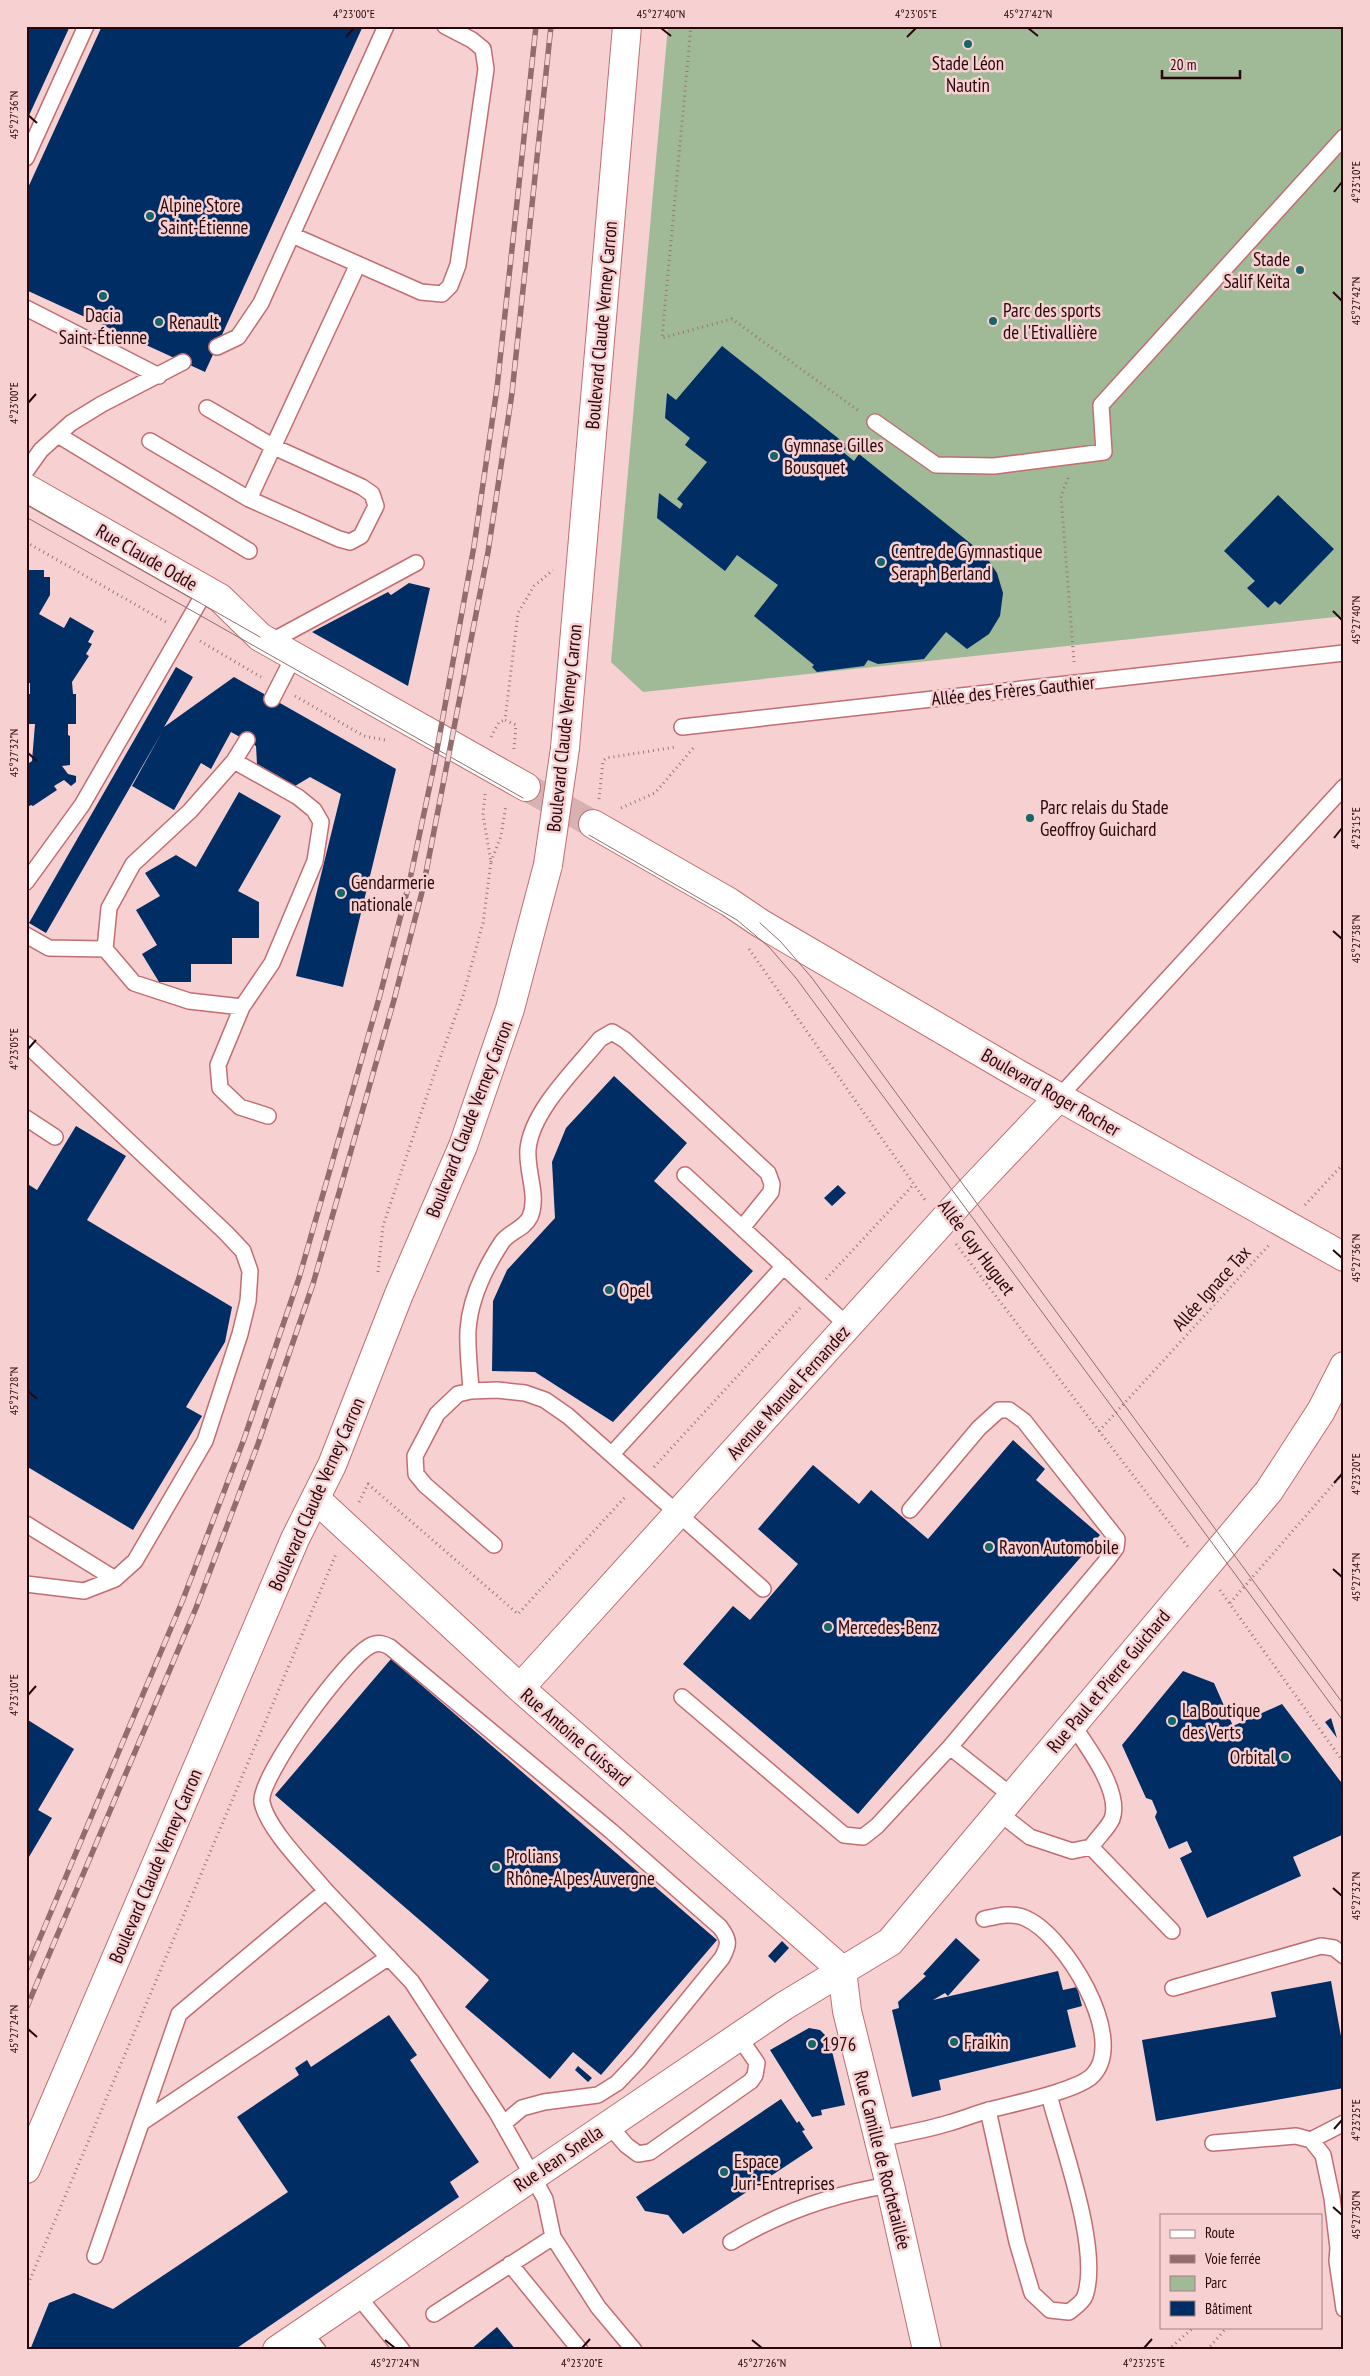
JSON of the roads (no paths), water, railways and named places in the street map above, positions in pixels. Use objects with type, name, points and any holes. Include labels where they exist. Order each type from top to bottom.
[{"type":"street","name":"Boulevard Claude Verney Carron","points":[[26,2169],[295,1539],[332,1465],[399,1294],[469,1128],[510,1009],[548,865],[564,748],[627,26]]},
{"type":"street","name":"Rue Claude Odde","points":[[26,488],[220,598],[265,639],[516,792]]},
{"type":"street","name":"Boulevard Roger Rocher","points":[[603,814],[735,905],[752,933],[1059,1097],[1344,1257]]},
{"type":"street","name":"Avenue Manuel Fernandez","points":[[520,1688],[941,1224],[1059,1097]]},
{"type":"street","name":"Rue Paul et Pierre Guichard","points":[[842,1970],[890,1942],[1269,1491],[1321,1411],[1344,1366]]},
{"type":"street","name":"Rue Antoine Cuissard","points":[[316,1499],[520,1688],[842,1970]]},
{"type":"street","name":"Rue Jean Snella","points":[[277,2350],[311,2341],[357,2295],[608,2124],[842,1970]]},
{"type":"street","name":"Rue Camille de Rochetaillée","points":[[842,1970],[847,2011],[890,2184],[927,2350]]},
{"type":"lane","points":[[26,158],[86,26]]},
{"type":"lane","points":[[217,347],[238,337],[261,303],[386,26]]},
{"type":"lane","points":[[292,235],[421,292],[442,294],[450,286],[458,265],[486,70],[483,49],[472,40],[445,26]]},
{"type":"lane","points":[[875,422],[936,465],[994,466],[1104,452],[1101,405],[1344,137]]},
{"type":"lane","points":[[249,500],[358,264]]},
{"type":"lane","points":[[26,308],[159,376]]},
{"type":"lane","points":[[26,471],[41,450],[71,423],[102,404],[183,362]]},
{"type":"lane","points":[[150,441],[249,500],[350,542],[361,536],[376,506],[372,494],[362,487],[274,447],[207,408]]},
{"type":"lane","points":[[58,435],[249,551]]},
{"type":"lane","points":[[265,639],[416,563]]},
{"type":"lane","points":[[26,882],[82,806],[206,590]]},
{"type":"lane","name":"Allée des Frères Gauthier","points":[[682,727],[1344,653]]},
{"type":"lane","points":[[275,692],[294,656]]},
{"type":"lane","points":[[242,1007],[189,1001],[134,983],[105,949],[109,908],[133,864],[190,811],[234,762],[247,740]]},
{"type":"lane","points":[[234,762],[298,797],[314,810],[321,822],[315,861],[272,964],[242,1007],[218,1065],[220,1088],[240,1107],[268,1116]]},
{"type":"lane","points":[[1059,1097],[1344,787]]},
{"type":"lane","points":[[26,935],[49,948],[105,949]]},
{"type":"lane","points":[[471,1391],[468,1329],[477,1286],[503,1240],[523,1226],[530,1217],[534,1199],[529,1176],[528,1148],[546,1105],[600,1039],[612,1032],[625,1040],[768,1173],[772,1184],[771,1192],[742,1228]]},
{"type":"lane","points":[[26,1044],[226,1233],[243,1251],[250,1270],[248,1301],[240,1334],[205,1441],[135,1561],[115,1579],[84,1591],[26,1584]]},
{"type":"lane","points":[[26,1118],[55,1137]]},
{"type":"lane","points":[[685,1175],[848,1326]]},
{"type":"lane","points":[[612,1454],[784,1266]]},
{"type":"lane","points":[[494,1545],[425,1485],[416,1474],[415,1456],[437,1414],[458,1394],[471,1391],[525,1393],[545,1400],[568,1416],[612,1454],[763,1589]]},
{"type":"lane","points":[[682,1697],[844,1835],[863,1837],[877,1826],[950,1747],[1107,1560],[1116,1548],[1117,1539],[1024,1421],[1009,1410],[998,1410],[979,1428],[910,1510]]},
{"type":"lane","points":[[26,1524],[115,1579]]},
{"type":"lane","points":[[503,2124],[522,2108],[544,2102],[598,2095],[617,2083],[638,2061],[722,1958],[729,1946],[728,1938],[720,1927],[611,1831],[390,1646],[382,1643],[372,1645],[358,1654],[314,1704],[270,1779],[262,1800],[269,1822],[326,1891],[412,1982],[503,2124],[532,2175],[545,2200],[553,2237],[598,2306],[634,2350]]},
{"type":"lane","points":[[950,1747],[1005,1804],[1030,1837],[1072,1851],[1091,1847],[1112,1818],[1112,1792],[1096,1759],[1072,1724]]},
{"type":"lane","points":[[1091,1847],[1172,1931]]},
{"type":"lane","points":[[95,2256],[179,2014],[326,1891]]},
{"type":"lane","points":[[878,2139],[949,2123],[988,2110],[1049,2095],[1084,2081],[1093,2075],[1099,2066],[1103,2048],[1096,2009],[1083,1980],[1063,1950],[1026,1918],[1004,1914],[984,1920]]},
{"type":"lane","points":[[1173,1988],[1321,1946],[1334,1948],[1344,1956]]},
{"type":"lane","points":[[141,2123],[389,1957]]},
{"type":"lane","points":[[608,2124],[626,2145],[638,2154],[650,2152],[751,2081],[755,2075],[757,2063],[739,2037]]},
{"type":"lane","points":[[988,2110],[1017,2242],[1032,2293],[1050,2310],[1069,2312],[1085,2299],[1091,2269],[1084,2224],[1049,2095]]},
{"type":"lane","points":[[1311,2140],[1344,2123]]},
{"type":"lane","points":[[1213,2143],[1296,2136],[1311,2140],[1322,2155],[1332,2198],[1338,2248],[1336,2261],[1344,2309]]},
{"type":"lane","points":[[731,2242],[763,2223],[808,2205],[860,2190],[890,2184]]},
{"type":"lane","points":[[434,2314],[553,2237]]},
{"type":"lane","points":[[510,2264],[580,2350]]},
{"type":"lane","points":[[357,2295],[402,2350]]},
{"type":"tunnel","points":[[526,787],[593,824]]},
{"type":"tram line","points":[[26,504],[260,637]]},
{"type":"tram line","points":[[26,517],[523,798]]},
{"type":"tram line","points":[[589,835],[737,920],[769,947],[796,978],[1344,1722]]},
{"type":"tram line","points":[[760,923],[781,942],[812,978],[1344,1705]]},
{"type":"railway","points":[[26,1971],[182,1602],[244,1439],[299,1278],[380,995],[409,884],[434,766],[474,546],[497,388],[536,26]]},
{"type":"railway","points":[[26,2009],[196,1608],[258,1444],[313,1284],[394,1000],[423,888],[488,552],[512,393],[551,26]]},
{"type":"place","name":"Stade Léon Nautin","points":[[968,44]]},
{"type":"place","name":"Alpine Store Saint-Étienne","points":[[150,216]]},
{"type":"place","name":"Stade Salif Keïta","points":[[1300,270]]},
{"type":"place","name":"Dacia Saint-Étienne","points":[[103,296]]},
{"type":"place","name":"Parc des sports de l'Etivallière","points":[[993,321]]},
{"type":"place","name":"Renault","points":[[159,322]]},
{"type":"place","name":"Gymnase Gilles Bousquet","points":[[774,456]]},
{"type":"place","name":"Centre de Gymnastique Seraph Berland","points":[[881,562]]},
{"type":"place","name":"Parc relais du Stade Geoffroy Guichard","points":[[1030,818]]},
{"type":"place","name":"Gendarmerie nationale","points":[[341,893]]},
{"type":"place","name":"Opel","points":[[609,1290]]},
{"type":"place","name":"Ravon Automobile","points":[[989,1547]]},
{"type":"place","name":"Mercedes-Benz","points":[[828,1627]]},
{"type":"place","name":"La Boutique des Verts","points":[[1172,1721]]},
{"type":"place","name":"Orbital","points":[[1285,1757]]},
{"type":"place","name":"Prolians Rhône-Alpes Auvergne","points":[[496,1867]]},
{"type":"place","name":"Fraikin","points":[[954,2042]]},
{"type":"place","name":"1976","points":[[812,2044]]},
{"type":"place","name":"Espace Juri-Entreprises","points":[[724,2172]]}]
